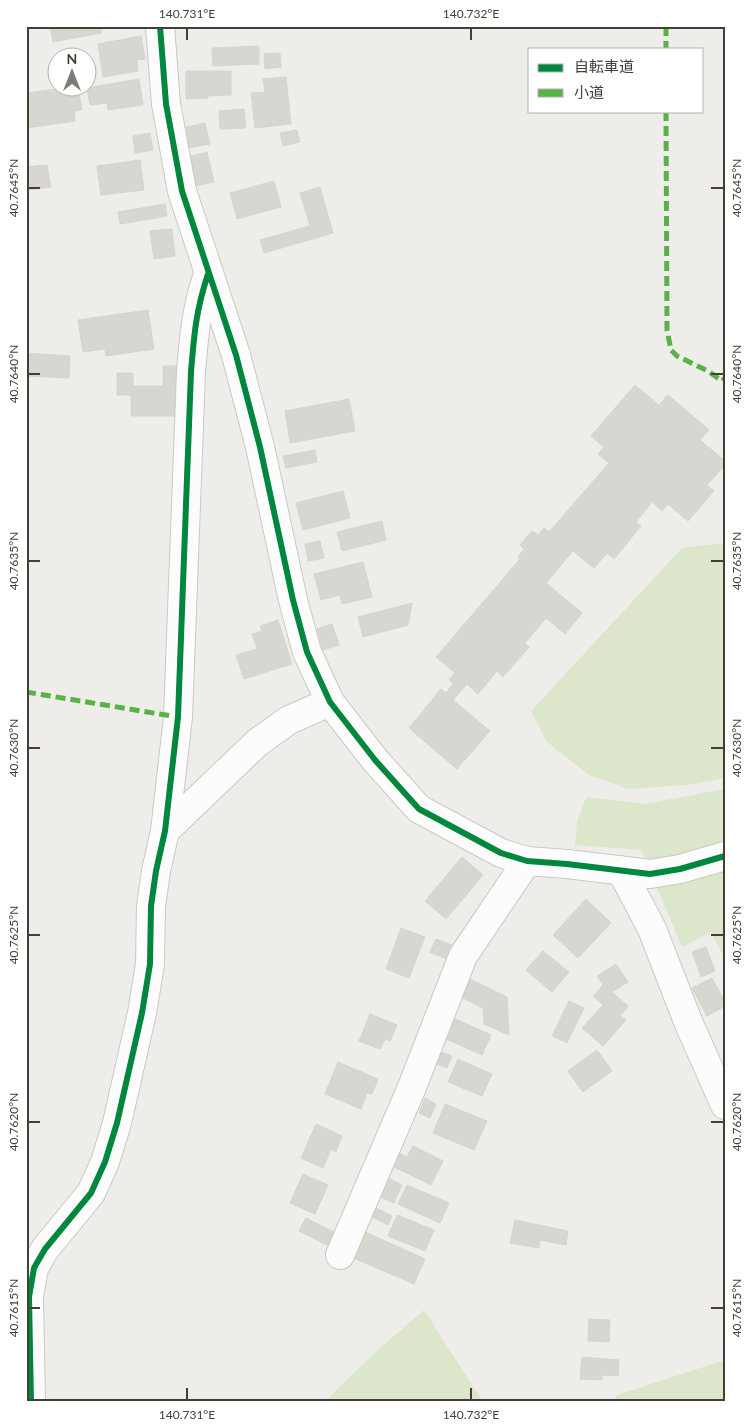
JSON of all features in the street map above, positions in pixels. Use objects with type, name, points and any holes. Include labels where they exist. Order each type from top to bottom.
[{"type":"street","points":[[160,26],[166,104],[182,191],[236,355],[260,447],[293,600],[307,652],[330,702],[375,760],[419,809],[501,853],[527,861],[650,874],[680,869],[725,856]]},
{"type":"street","points":[[32,1402],[29,1297],[34,1268],[45,1249],[91,1193],[106,1162],[117,1123],[142,1012],[150,964],[152,906],[156,871],[165,831],[178,717],[194,324],[208,274]]},
{"type":"street","points":[[165,831],[258,742],[289,720],[330,702]]},
{"type":"street","points":[[340,1255],[412,1087],[463,956],[527,861]]},
{"type":"street","points":[[621,870],[652,928],[689,1024],[725,1105]]},
{"type":"green space","points":[[725,543],[725,778],[686,785],[628,789],[589,775],[547,742],[531,711],[682,548]]},
{"type":"green space","points":[[725,789],[725,959],[711,932],[682,947],[641,850],[575,845],[577,822],[586,797],[645,804]]},
{"type":"green space","points":[[424,1310],[483,1402],[324,1402],[380,1348]]},
{"type":"green space","points":[[725,1360],[725,1402],[614,1402],[617,1395]]},
{"type":"building","points":[[50,26],[100,26],[101,33],[53,42]]},
{"type":"building","points":[[141,36],[145,59],[137,60],[138,71],[103,77],[98,44]]},
{"type":"building","points":[[259,46],[259,64],[213,66],[212,48]]},
{"type":"building","points":[[280,53],[281,67],[265,69],[264,54]]},
{"type":"building","points":[[186,71],[231,71],[231,95],[186,99]]},
{"type":"building","points":[[286,77],[291,124],[255,128],[251,93],[265,92],[263,79]]},
{"type":"building","points":[[139,79],[143,105],[108,110],[107,103],[90,105],[89,98],[98,98],[98,86]]},
{"type":"building","points":[[48,90],[48,98],[80,98],[82,110],[74,111],[75,121],[26,128],[26,93]]},
{"type":"building","points":[[244,109],[246,128],[220,129],[219,111]]},
{"type":"building","points":[[205,123],[210,144],[186,148],[182,128]]},
{"type":"building","points":[[297,130],[300,142],[283,146],[280,133]]},
{"type":"building","points":[[150,133],[153,150],[135,153],[133,136]]},
{"type":"building","points":[[207,152],[214,182],[195,186],[188,157]]},
{"type":"building","points":[[140,160],[144,190],[101,195],[97,166]]},
{"type":"building","points":[[47,165],[51,187],[27,190],[26,167]]},
{"type":"building","points":[[274,181],[281,207],[237,219],[230,193]]},
{"type":"building","points":[[320,187],[333,233],[264,253],[260,240],[310,226],[300,193]]},
{"type":"building","points":[[165,204],[167,216],[120,224],[118,212]]},
{"type":"building","points":[[172,229],[175,256],[154,259],[150,231]]},
{"type":"building","points":[[148,310],[154,349],[106,356],[105,349],[83,352],[78,320]]},
{"type":"building","points":[[26,353],[70,356],[69,378],[26,376]]},
{"type":"building","points":[[163,366],[178,366],[178,416],[131,416],[131,395],[117,395],[117,373],[133,373],[133,386],[163,386]]},
{"type":"building","points":[[635,385],[659,405],[668,395],[709,430],[700,440],[725,461],[725,465],[707,485],[714,491],[688,521],[668,504],[662,511],[652,502],[636,522],[641,526],[614,559],[607,553],[594,568],[573,551],[546,583],[582,613],[565,634],[546,618],[525,643],[529,647],[503,677],[497,671],[478,694],[467,684],[453,700],[490,731],[457,769],[409,728],[441,689],[446,693],[453,684],[449,680],[455,673],[436,657],[520,559],[518,557],[524,549],[520,545],[532,531],[538,535],[544,528],[549,532],[609,463],[598,454],[604,447],[591,436]]},
{"type":"building","points":[[349,399],[355,431],[290,443],[285,411]]},
{"type":"building","points":[[315,450],[317,462],[286,468],[283,456]]},
{"type":"building","points":[[343,491],[350,518],[303,530],[296,503]]},
{"type":"building","points":[[382,521],[386,540],[342,551],[337,532]]},
{"type":"building","points":[[320,541],[324,558],[308,561],[305,544]]},
{"type":"building","points":[[363,562],[372,597],[342,604],[340,595],[321,600],[314,574]]},
{"type":"building","points":[[412,603],[408,625],[363,637],[358,617]]},
{"type":"building","points":[[278,620],[292,664],[244,679],[236,655],[257,649],[252,634],[262,631],[260,626]]},
{"type":"building","points":[[332,624],[339,645],[323,650],[317,629]]},
{"type":"building","points":[[462,857],[483,875],[446,919],[425,901]]},
{"type":"building","points":[[586,899],[611,923],[578,958],[553,935]]},
{"type":"building","points":[[401,928],[425,937],[409,978],[386,969]]},
{"type":"building","points":[[436,939],[452,945],[447,959],[430,952]]},
{"type":"building","points":[[706,947],[715,971],[701,977],[692,952]]},
{"type":"building","points":[[543,951],[569,972],[552,992],[526,970]]},
{"type":"building","points":[[616,964],[628,982],[612,992],[628,1006],[620,1016],[626,1020],[603,1046],[582,1028],[603,1005],[593,996],[603,985],[597,976]]},
{"type":"building","points":[[466,977],[507,997],[509,1035],[484,1024],[483,1008],[457,995]]},
{"type":"building","points":[[712,978],[725,1002],[725,1006],[707,1016],[692,988]]},
{"type":"building","points":[[569,1001],[584,1008],[567,1043],[552,1036]]},
{"type":"building","points":[[370,1014],[397,1025],[390,1041],[385,1039],[380,1049],[359,1041]]},
{"type":"building","points":[[453,1018],[491,1035],[482,1055],[444,1038]]},
{"type":"building","points":[[436,1050],[452,1056],[447,1068],[432,1062]]},
{"type":"building","points":[[597,1050],[612,1071],[583,1092],[568,1071]]},
{"type":"building","points":[[458,1059],[492,1074],[482,1096],[448,1082]]},
{"type":"building","points":[[338,1062],[378,1079],[372,1094],[367,1093],[361,1109],[325,1094]]},
{"type":"building","points":[[425,1098],[436,1104],[430,1118],[419,1113]]},
{"type":"building","points":[[445,1104],[487,1121],[474,1150],[433,1133]]},
{"type":"building","points":[[316,1124],[342,1136],[336,1152],[331,1149],[323,1168],[301,1158]]},
{"type":"building","points":[[413,1146],[443,1161],[431,1185],[390,1165],[396,1152],[407,1157]]},
{"type":"building","points":[[303,1174],[328,1185],[315,1214],[290,1203]]},
{"type":"building","points":[[384,1176],[402,1185],[394,1203],[376,1195]]},
{"type":"building","points":[[407,1185],[449,1203],[440,1223],[398,1204]]},
{"type":"building","points":[[372,1206],[392,1216],[388,1225],[368,1215]]},
{"type":"building","points":[[397,1215],[434,1230],[425,1251],[388,1236]]},
{"type":"building","points":[[306,1218],[336,1233],[329,1246],[299,1231]]},
{"type":"building","points":[[515,1220],[568,1231],[566,1245],[540,1240],[539,1248],[510,1243]]},
{"type":"building","points":[[363,1231],[425,1259],[414,1284],[351,1257]]},
{"type":"building","points":[[589,1319],[610,1320],[609,1342],[588,1341]]},
{"type":"building","points":[[582,1357],[619,1360],[618,1376],[602,1375],[602,1380],[580,1379]]},
{"type":"marked path","points":[[666,26],[666,48]]},
{"type":"marked path","points":[[666,112],[667,330],[671,350],[677,356],[708,371],[722,381],[725,378]]},
{"type":"marked path","points":[[26,692],[178,717]]},
{"type":"cycle path","points":[[160,26],[166,104],[182,191],[236,355],[260,447],[293,600],[307,652],[330,702],[375,760],[419,809],[501,853],[527,861],[650,874],[680,869],[725,856]]},
{"type":"cycle path","points":[[31,1402],[29,1297],[34,1268],[45,1249],[91,1193],[105,1162],[117,1123],[142,1013],[150,964],[151,906],[156,871],[165,831],[178,717],[192,359],[198,311],[208,274]]}]
